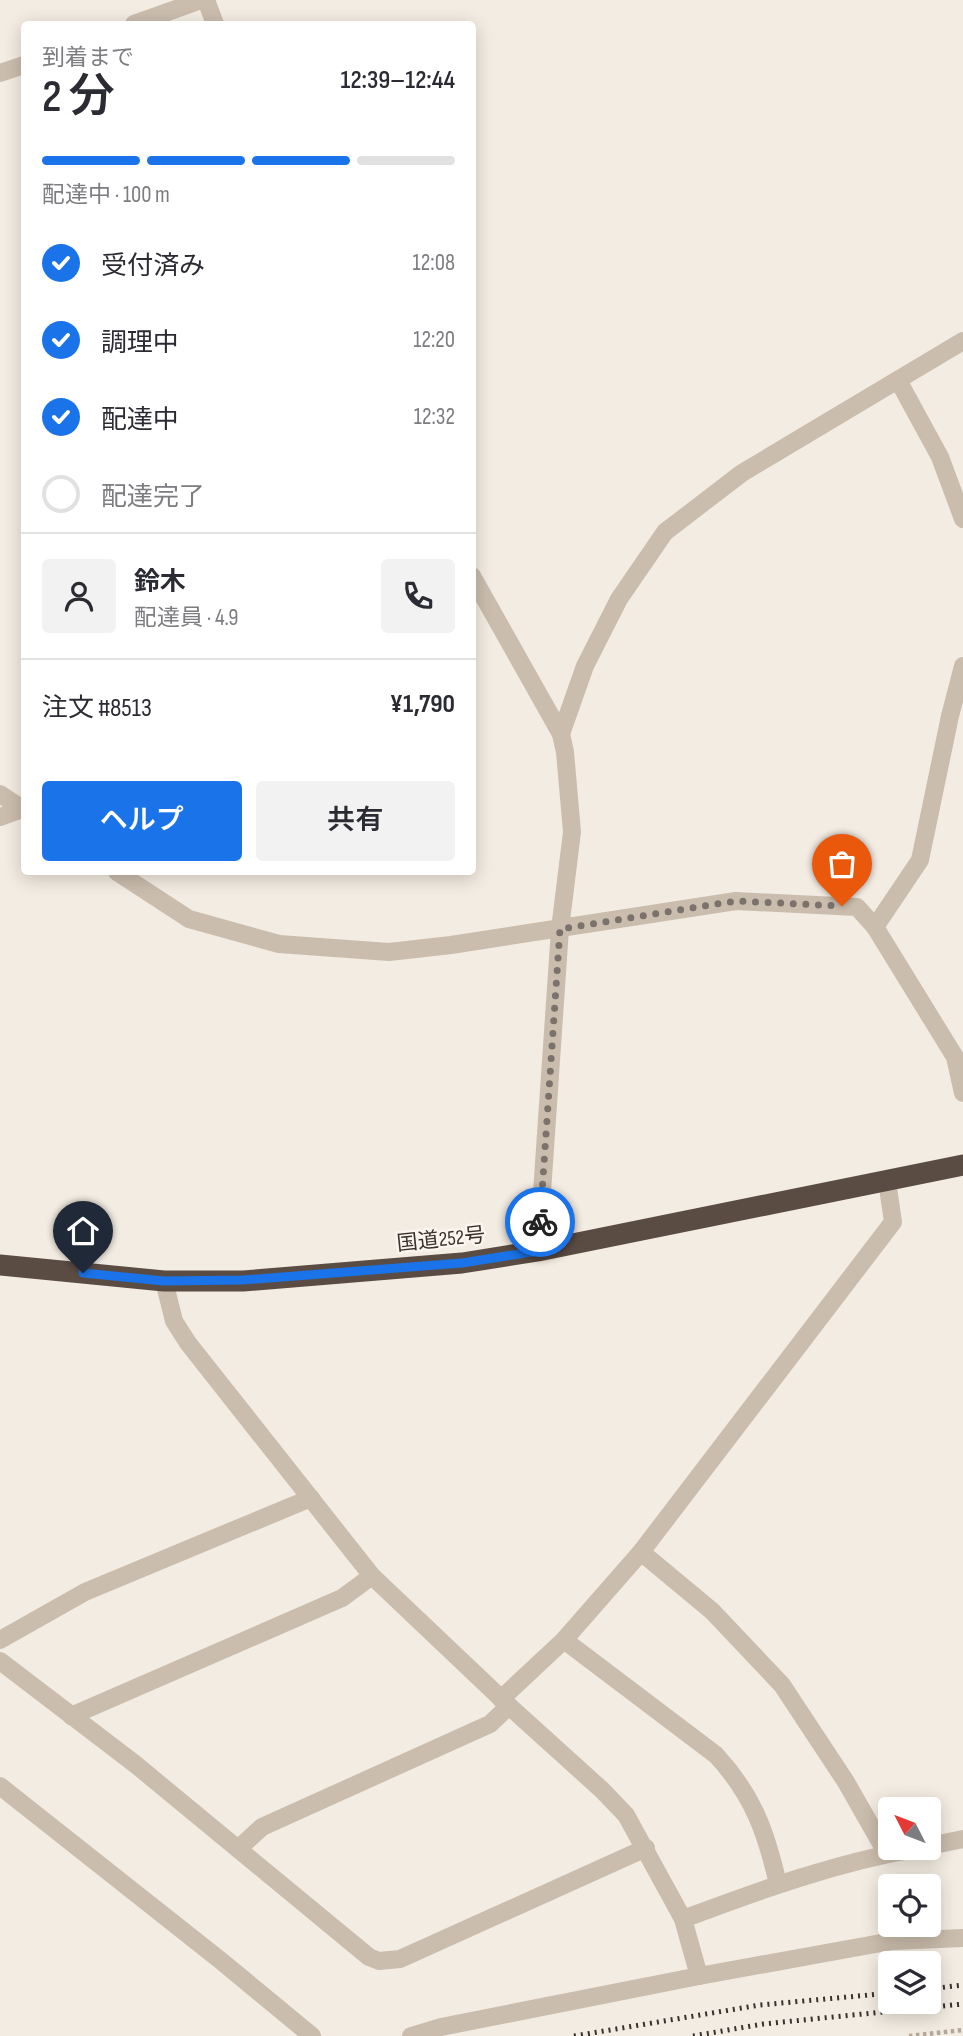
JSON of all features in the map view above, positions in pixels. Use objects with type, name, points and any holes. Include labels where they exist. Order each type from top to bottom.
[{"type":"highway","name":"国道252号","points":[[0,1265],[164,1281],[243,1280],[462,1263],[538,1251],[963,1165]]},
{"type":"street","points":[[143,21],[203,0],[214,21]]},
{"type":"street","points":[[0,74],[21,66]]},
{"type":"street","points":[[561,734],[585,666],[619,599],[665,532],[741,473],[963,341]]},
{"type":"street","points":[[898,380],[940,457],[963,519]]},
{"type":"street","points":[[476,583],[561,734],[565,752],[572,832],[560,929],[538,1251]]},
{"type":"street","points":[[875,927],[920,860],[963,666]]},
{"type":"street","points":[[0,794],[21,809]]},
{"type":"street","points":[[0,817],[21,811]]},
{"type":"street","points":[[122,875],[190,919],[279,944],[388,951],[451,945],[736,901],[857,907],[875,927],[959,1056],[963,1093]]},
{"type":"street","points":[[238,1849],[262,1827],[490,1724],[505,1702],[641,1552],[893,1222],[887,1181]]},
{"type":"street","points":[[164,1281],[174,1321],[188,1343],[372,1576],[626,1815],[683,1919],[699,1976]]},
{"type":"street","points":[[0,1640],[85,1592],[311,1498]]},
{"type":"street","points":[[641,1552],[712,1611],[782,1685],[846,1782],[878,1838]]},
{"type":"street","points":[[71,1716],[342,1598],[372,1576]]},
{"type":"street","points":[[564,1640],[716,1755],[736,1776],[751,1800],[771,1853],[778,1884]]},
{"type":"street","points":[[0,1661],[135,1764],[369,1957],[379,1961],[400,1959],[646,1849]]},
{"type":"street","points":[[0,1786],[312,2036]]},
{"type":"street","points":[[942,1843],[963,1839]]},
{"type":"street","points":[[683,1919],[778,1884],[878,1856]]},
{"type":"street","points":[[411,2036],[441,2027],[699,1976],[892,1941],[963,1938]]},
{"type":"path","points":[[909,2036],[963,2030]]},
{"type":"railway","points":[[941,1988],[963,1985]]},
{"type":"railway","points":[[574,2036],[760,2005],[878,1994]]},
{"type":"railway","points":[[693,2036],[763,2024],[963,2004]]},
{"type":"way so far","points":[[540,1222],[560,929],[736,901],[842,906]]},
{"type":"route","points":[[83,1273],[164,1281],[243,1280],[462,1263],[538,1251],[540,1222]]}]
